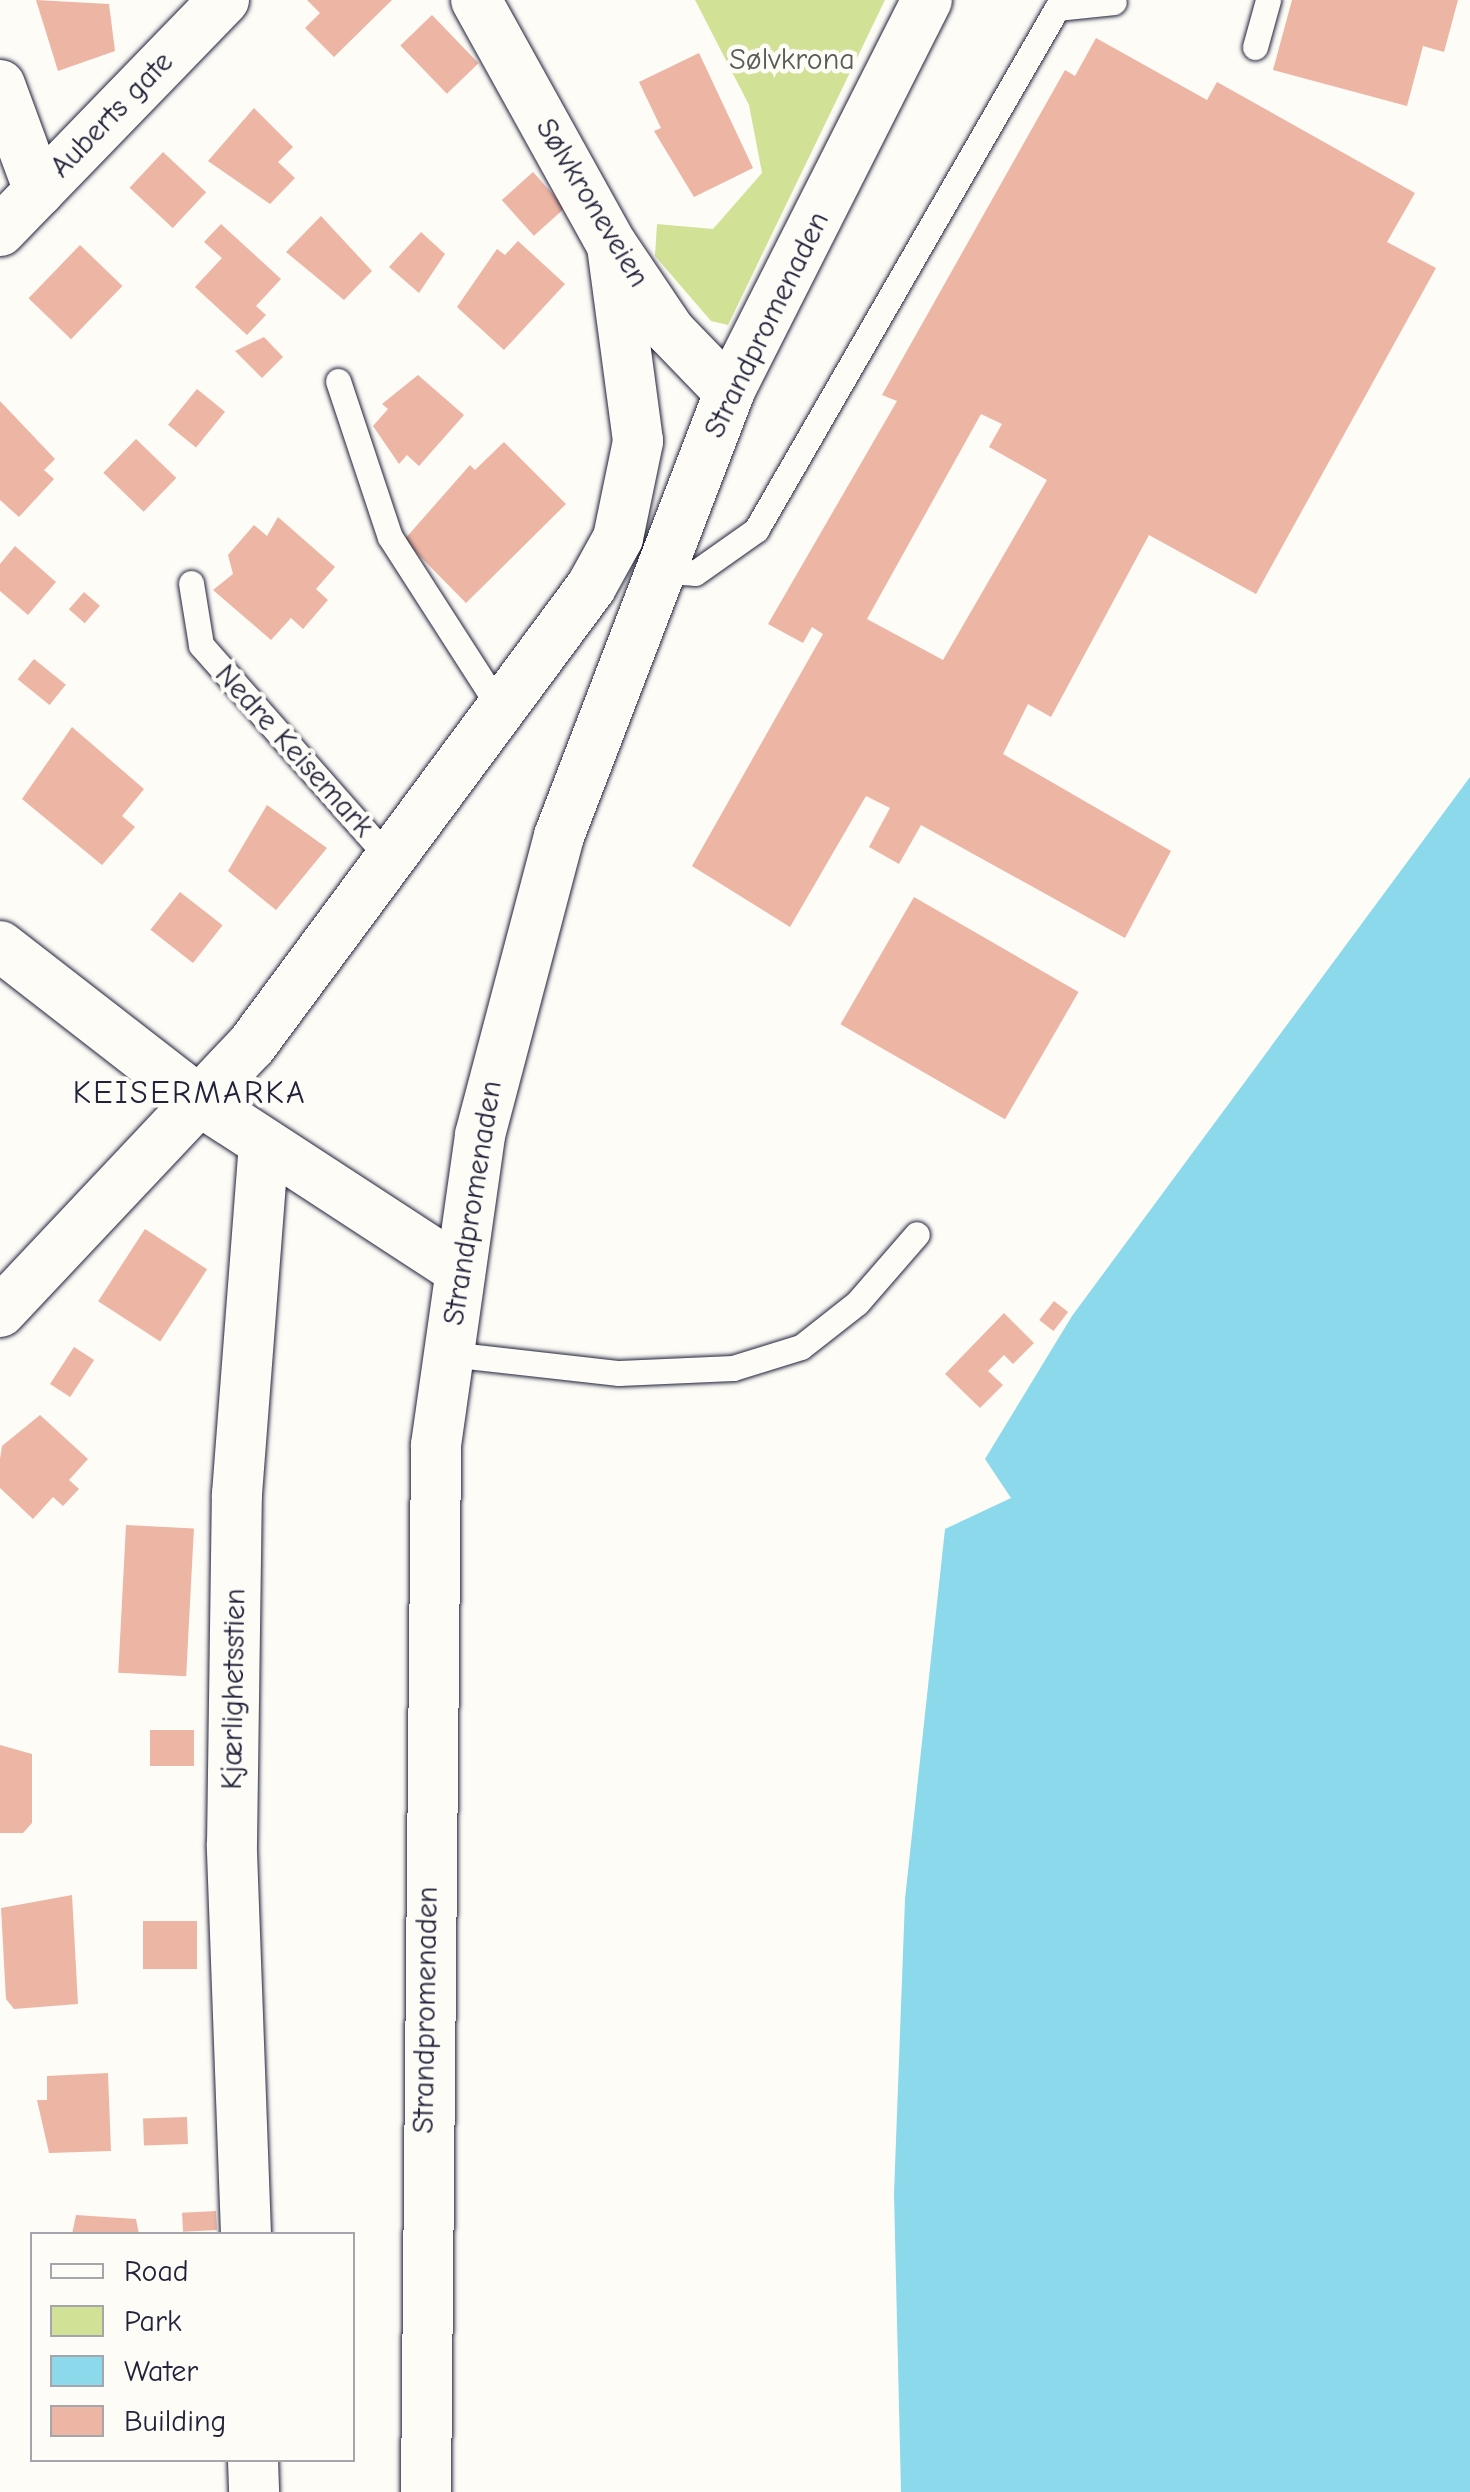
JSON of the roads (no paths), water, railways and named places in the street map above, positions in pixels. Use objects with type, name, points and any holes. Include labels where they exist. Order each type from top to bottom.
[{"type":"street","name":"Auberts gate","points":[[0,231],[224,0]]},
{"type":"street","name":"Sølvkroneveien","points":[[476,0],[612,245],[670,331],[729,392]]},
{"type":"street","name":"Strandpromenaden","points":[[426,2492],[436,1464],[456,1268],[502,1038],[559,836],[729,392],[927,0]]},
{"type":"street","points":[[0,85],[38,191]]},
{"type":"street","name":"Nedre Keisemark","points":[[0,1312],[200,1101],[390,858],[591,587],[630,500],[638,441],[612,245]]},
{"type":"street","points":[[0,946],[200,1101],[456,1268]]},
{"type":"street","name":"Kjærlighetsstien","points":[[246,2232],[232,1844],[237,1494],[264,1144]]},
{"type":"street","points":[[253,2462],[254,2492]]},
{"type":"lane","points":[[1256,47],[1268,0]]},
{"type":"lane","points":[[661,571],[695,573],[756,530],[1057,8],[1114,2]]},
{"type":"lane","points":[[338,381],[390,537],[501,710]]},
{"type":"lane","name":"Nedre Keisemark","points":[[191,583],[201,646],[390,858]]},
{"type":"lane","points":[[449,1354],[620,1372],[733,1368],[801,1347],[857,1302],[917,1234]]},
{"type":"water","points":[[1470,777],[1470,2492],[901,2492],[894,2194],[905,1899],[945,1529],[1011,1498],[985,1459],[1072,1316]]},
{"type":"district","name":"KEISERMARKA","points":[[190,1093]]},
{"type":"park label","name":"Sølvkrona","points":[[792,60]]}]
